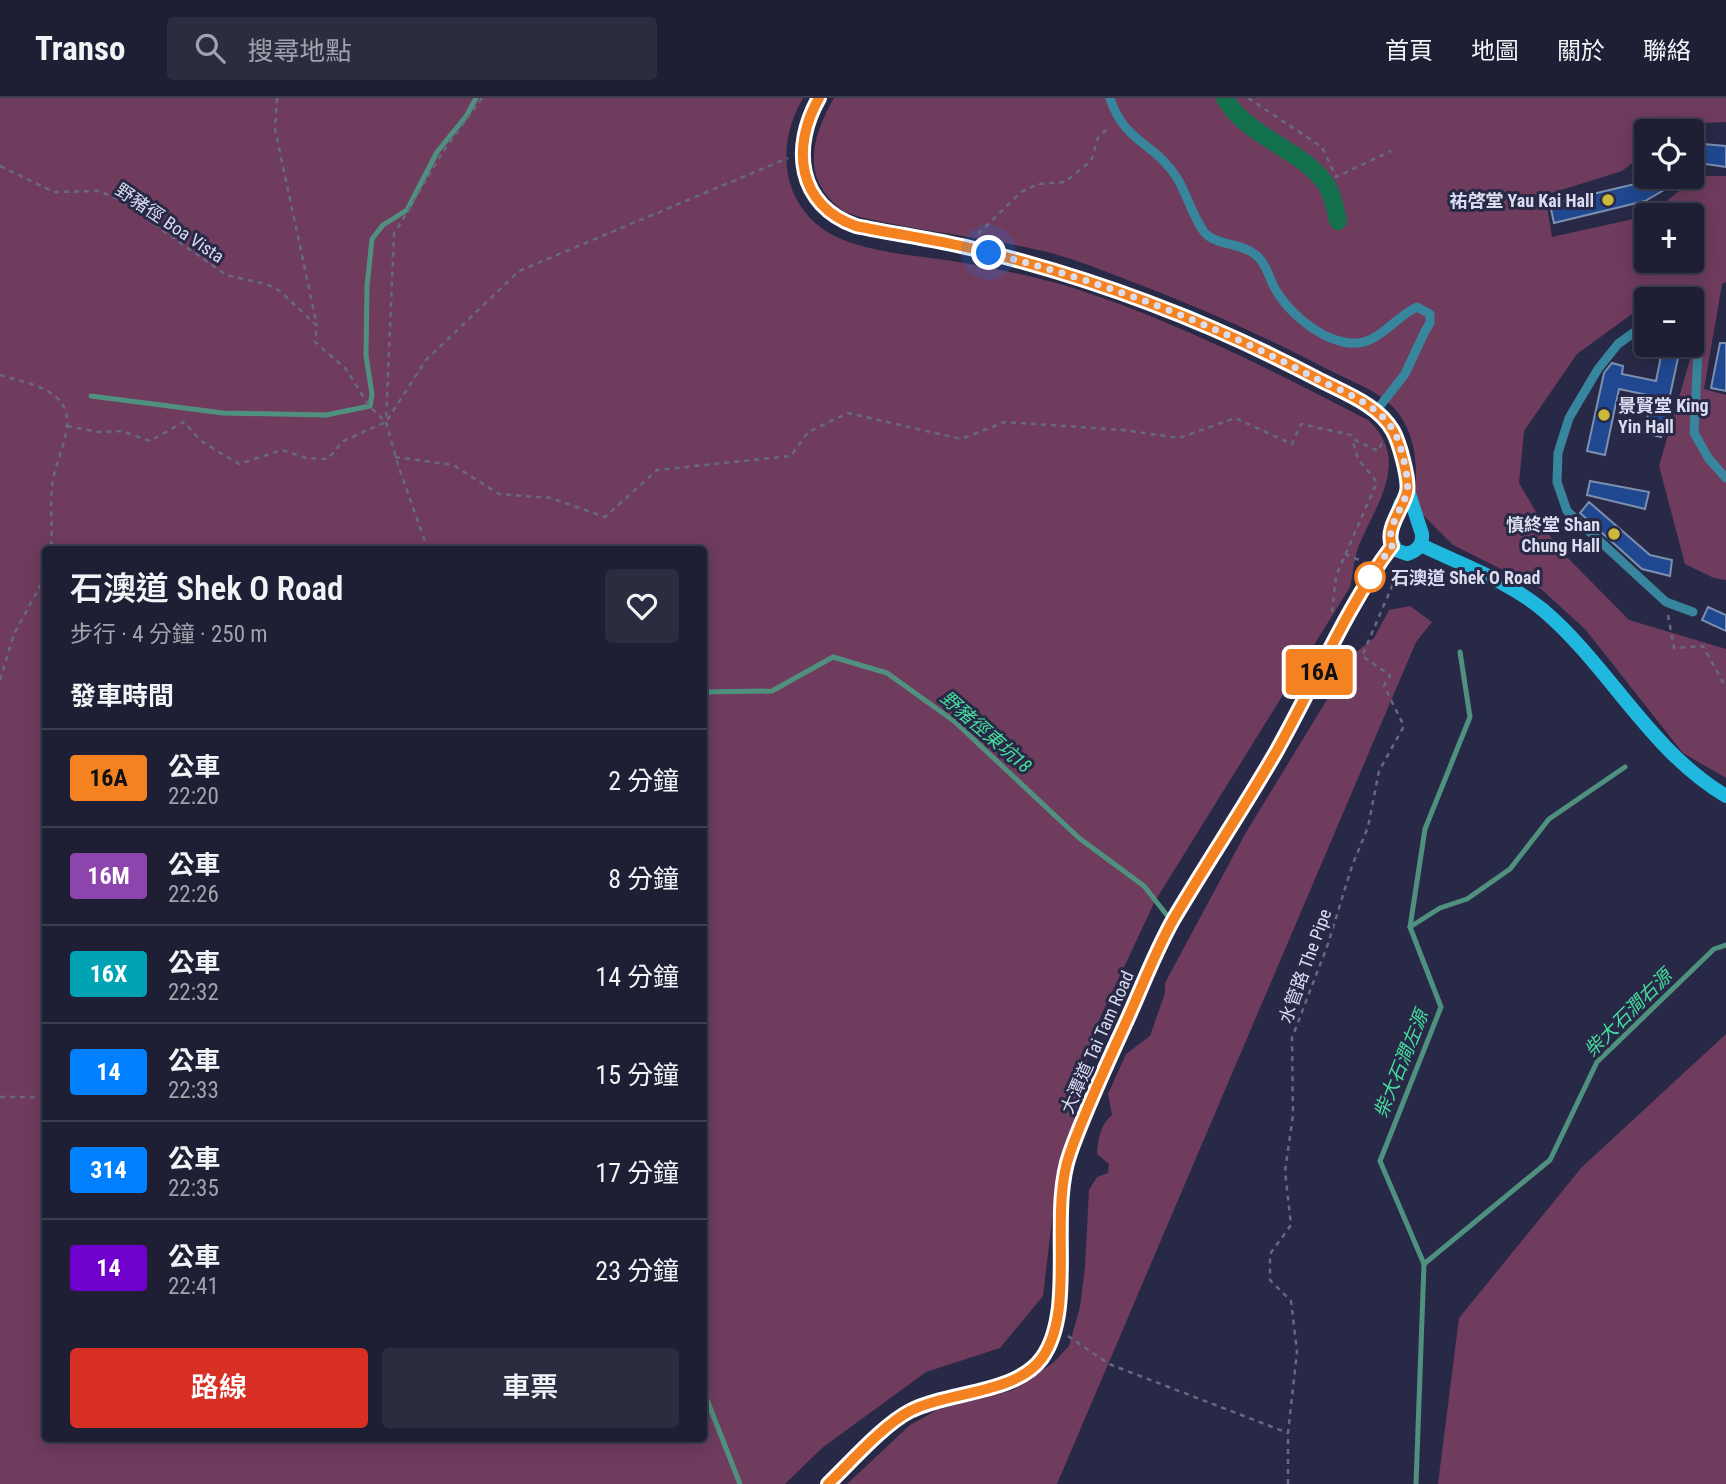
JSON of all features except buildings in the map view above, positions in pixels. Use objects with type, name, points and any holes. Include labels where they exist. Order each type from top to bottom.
[{"type":"main road","points":[[819,98],[804,130],[801,158],[814,193],[828,211],[841,220],[865,228],[967,247],[1073,276],[1189,317],[1266,352],[1379,413],[1395,434],[1401,449],[1408,491],[1423,539],[1421,545],[1407,554],[1392,546],[1390,537],[1400,505],[1408,491]]},
{"type":"main road","points":[[1395,525],[1408,521],[1420,529]]},
{"type":"main road","points":[[1421,545],[1502,582],[1542,610],[1568,634],[1684,766],[1726,796]]},
{"type":"main road","name":"大潭道 Tai Tam Road","points":[[828,1484],[907,1413],[936,1401],[1007,1382],[1025,1374],[1044,1356],[1056,1328],[1062,1188],[1066,1165],[1083,1117],[1172,922],[1274,754],[1370,577],[1392,546]]},
{"type":"lane","points":[[1110,98],[1118,117],[1140,143],[1166,163],[1177,177],[1203,231],[1210,238],[1244,248],[1256,255],[1287,307],[1308,325],[1342,342],[1355,344],[1372,341],[1404,313],[1417,307],[1430,314],[1430,323],[1405,374],[1379,413]]},
{"type":"lane","points":[[1634,332],[1618,344],[1598,369],[1569,418],[1558,453],[1557,482],[1567,511],[1666,602],[1693,612]]},
{"type":"lane","points":[[1698,357],[1694,433],[1709,459],[1726,478]]},
{"type":"path","points":[[277,98],[275,129],[317,326]]},
{"type":"path","points":[[427,546],[395,457],[386,422],[394,234],[442,153],[482,98]]},
{"type":"path","points":[[1248,98],[1322,147],[1336,177],[1391,151]]},
{"type":"path","points":[[967,247],[987,223],[1021,192],[1040,184],[1065,182],[1091,161],[1098,138],[1118,117]]},
{"type":"path","points":[[67,426],[98,432],[122,431],[150,441],[184,422],[201,441],[239,464],[282,450],[306,458],[328,459],[343,441],[386,422],[426,360],[519,271],[782,159],[801,158]]},
{"type":"path","name":"野豬徑 Boa Vista","points":[[0,166],[54,192],[99,191],[120,200],[226,275],[266,284],[280,291],[317,326],[315,342],[346,369],[369,406],[386,422]]},
{"type":"path","points":[[0,375],[49,390],[64,408],[67,426],[52,483],[51,546]]},
{"type":"path","points":[[395,457],[453,465],[499,494],[551,498],[605,517],[657,470],[791,456],[808,432],[848,413],[961,439],[1005,422],[1123,430],[1179,438],[1235,418],[1292,444],[1301,424],[1351,435],[1353,439],[1378,451],[1382,446],[1379,413]]},
{"type":"path","points":[[1331,614],[1336,576],[1377,482],[1358,459],[1351,435]]},
{"type":"path","points":[[1345,554],[1364,562]]},
{"type":"path","name":"水管路 The Pipe","points":[[1288,1484],[1288,1433],[1297,1352],[1292,1301],[1270,1280],[1270,1254],[1291,1225],[1286,1171],[1293,1115],[1292,1038],[1368,827],[1379,771],[1404,726],[1384,685],[1390,675],[1362,656],[1396,578],[1405,566]]},
{"type":"path","points":[[0,680],[14,634],[42,582]]},
{"type":"path","points":[[1666,602],[1674,649],[1703,646],[1726,688]]},
{"type":"path","points":[[0,1097],[42,1097]]},
{"type":"path","points":[[1056,1328],[1109,1364],[1288,1433]]},
{"type":"shaded area","points":[[0,98],[803,98],[789,132],[787,166],[797,199],[806,214],[820,227],[849,242],[866,247],[1025,275],[1106,299],[1258,364],[1368,420],[1381,435],[1389,466],[1386,481],[1359,545],[1350,587],[1155,901],[1093,1033],[1052,1220],[1043,1296],[1000,1348],[926,1372],[822,1448],[785,1484],[0,1484]]},
{"type":"shaded area","points":[[834,98],[1726,98],[1726,122],[1704,123],[1704,119],[1634,119],[1634,162],[1622,171],[1545,195],[1552,237],[1634,219],[1634,273],[1704,273],[1704,203],[1664,203],[1682,189],[1704,189],[1704,176],[1726,176],[1726,282],[1722,284],[1704,389],[1726,395],[1726,580],[1714,578],[1685,564],[1659,466],[1691,357],[1704,357],[1704,287],[1634,287],[1634,312],[1577,354],[1524,431],[1519,483],[1556,546],[1629,620],[1726,649],[1726,778],[1683,753],[1585,629],[1541,589],[1453,545],[1414,506],[1416,470],[1410,436],[1399,414],[1377,394],[1230,322],[1078,261],[1010,244],[868,219],[842,210],[826,195],[814,168],[816,140]]},
{"type":"shaded area","points":[[1410,606],[1432,622],[1416,642],[1057,1484],[847,1484],[910,1425],[937,1410],[1013,1390],[1053,1363],[1069,1346],[1080,1307],[1089,1190],[1097,1177],[1108,1173],[1109,1164],[1097,1154],[1099,1138],[1102,1128],[1112,1115],[1108,1094],[1126,1054],[1150,1036],[1165,993],[1165,983],[1245,834],[1331,693],[1348,681],[1350,657],[1374,638],[1389,610]]},
{"type":"shaded area","points":[[1726,1034],[1726,1484],[1438,1484],[1459,1318],[1582,1167]]},
{"type":"waterway","points":[[91,396],[223,413],[326,415],[370,406],[372,394],[366,356],[367,286],[372,239],[383,225],[407,210],[437,152],[467,115],[476,98]]},
{"type":"waterway","points":[[1225,98],[1246,123],[1316,172],[1326,184],[1338,221]]},
{"type":"waterway","name":"柴大石澗左源","points":[[1416,1484],[1424,1264],[1380,1161],[1441,1007],[1410,927],[1425,829],[1470,717],[1460,652]]},
{"type":"waterway","name":"野豬徑東坑18","points":[[707,692],[772,691],[833,657],[887,673],[954,721],[1079,838],[1144,886],[1170,919]]},
{"type":"waterway","points":[[1410,927],[1440,908],[1467,899],[1510,869],[1549,819],[1625,767]]},
{"type":"waterway","name":"柴大石澗右源","points":[[1424,1264],[1550,1160],[1597,1062],[1714,949],[1726,945]]},
{"type":"waterway","points":[[707,1400],[740,1484]]},
{"type":"bus line","name":"16A","points":[[819,98],[804,130],[801,158],[807,180],[818,200],[841,220],[856,226],[967,247],[1073,276],[1189,317],[1266,352],[1382,415],[1388,421],[1401,449],[1408,491],[1390,533],[1392,546],[1370,577],[1297,715],[1172,922],[1083,1117],[1063,1177],[1058,1316],[1053,1337],[1044,1356],[1017,1378],[912,1410],[892,1424],[828,1484]]},
{"type":"place","name":"祐啓堂 Yau Kai Hall","points":[[1608,200]]},
{"type":"place","name":"景賢堂 King Yin Hall","points":[[1604,415]]},
{"type":"place","name":"慎終堂 Shan Chung Hall","points":[[1614,534]]},
{"type":"place","name":"石澳道 Shek O Road","points":[[1370,577]]},
{"type":"route","points":[[989,253],[1073,276],[1189,317],[1266,352],[1382,415],[1388,421],[1401,449],[1408,491],[1390,533],[1392,546],[1370,577]]}]
